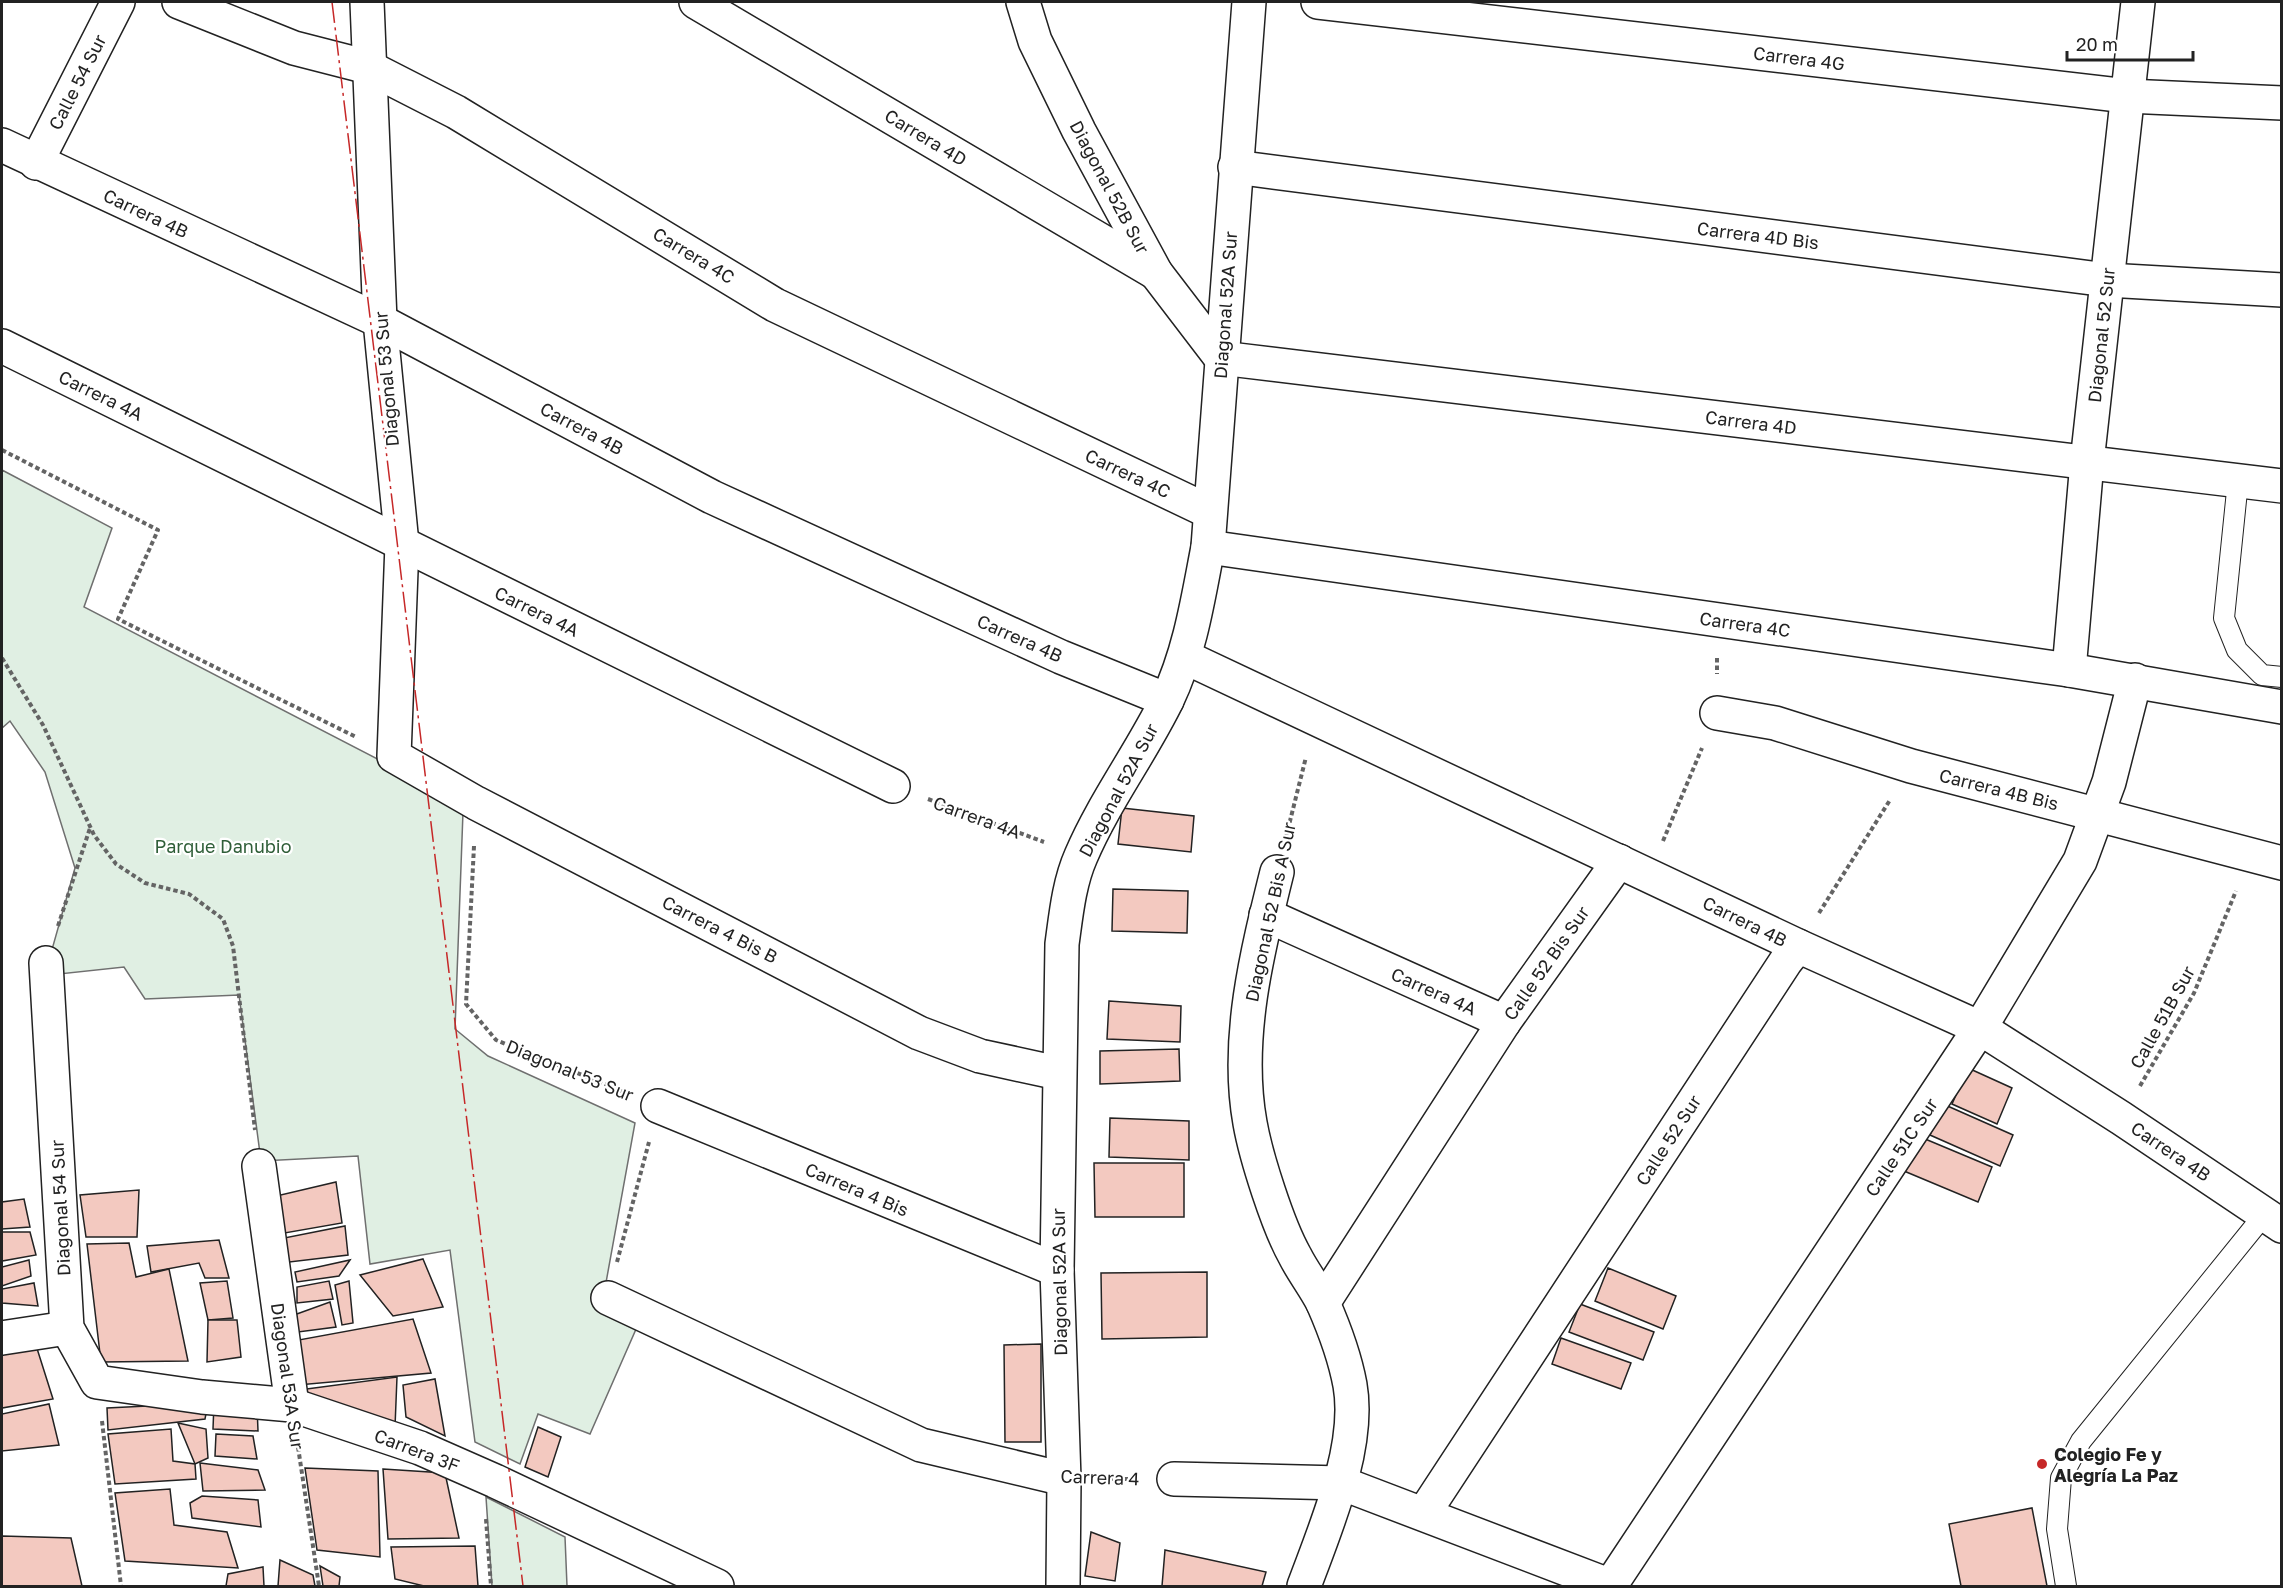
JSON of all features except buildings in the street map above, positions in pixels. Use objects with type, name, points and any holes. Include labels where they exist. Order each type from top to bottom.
[{"type":"street","name":"Calle 54 Sur","points":[[36,163],[118,2]]},
{"type":"street","name":"Carrera 4C","points":[[179,2],[294,48],[368,67],[456,112],[775,304],[1210,512]]},
{"type":"street","name":"Diagonal 53 Sur","points":[[367,2],[380,321],[402,544],[394,756]]},
{"type":"street","name":"Carrera 4D","points":[[696,2],[1156,273]]},
{"type":"street","name":"Diagonal 52B Sur","points":[[1023,2],[1035,41],[1079,131],[1156,273],[1221,358]]},
{"type":"street","name":"Diagonal 52A Sur","points":[[1063,1587],[1064,1479],[1057,1270],[1058,1073],[1062,945],[1070,892],[1081,856],[1167,700],[1185,657],[1208,547],[1249,2]]},
{"type":"street","name":"Carrera 4G","points":[[1318,2],[2127,96],[2282,104]]},
{"type":"street","name":"Diagonal 52 Sur","points":[[2069,670],[2087,462],[2138,2]]},
{"type":"street","name":"Carrera 4B","points":[[2,145],[36,163],[380,321],[712,497],[1061,657],[1167,700]]},
{"type":"street","name":"Carrera 4D Bis","points":[[1235,167],[2107,280],[2282,290]]},
{"type":"street","name":"Carrera 4A","points":[[2,346],[893,786]]},
{"type":"street","name":"Carrera 4D","points":[[1221,358],[2282,486]]},
{"type":"street","name":"Carrera 4C","points":[[1208,547],[2069,670],[2282,707]]},
{"type":"street","name":"Carrera 4B","points":[[1185,657],[1798,946],[1980,1028],[2121,1118],[2273,1220]]},
{"type":"street","name":"Calle 51C Sur","points":[[1610,1586],[1980,1028],[2080,861],[2109,782],[2135,680]]},
{"type":"street","name":"Carrera 4B Bis","points":[[1717,713],[1775,723],[1911,766],[2282,863]]},
{"type":"street","name":"Carrera 4 Bis B","points":[[394,756],[476,803],[919,1032],[980,1056],[1058,1073]]},
{"type":"street","name":"Calle 52 Bis Sur","points":[[1323,1303],[1504,1022],[1619,861]]},
{"type":"street","name":"Diagonal 52 Bis A Sur","points":[[1277,872],[1250,987],[1246,1053],[1250,1123],[1266,1181],[1294,1254],[1323,1303],[1350,1386],[1351,1423],[1341,1483],[1304,1587]]},
{"type":"street","name":"Carrera 4A","points":[[1266,915],[1504,1022]]},
{"type":"street","name":"Calle 52 Sur","points":[[1424,1513],[1798,946]]},
{"type":"street","name":"Diagonal 54 Sur","points":[[46,963],[67,1328],[97,1382]]},
{"type":"street","name":"Carrera 4 Bis","points":[[658,1106],[1057,1270]]},
{"type":"street","name":"Diagonal 53A Sur","points":[[259,1166],[292,1405]]},
{"type":"street","name":"Carrera 4","points":[[608,1298],[921,1445],[1064,1479]]},
{"type":"street","points":[[2,1338],[67,1328]]},
{"type":"street","name":"Carrera 3F","points":[[97,1382],[202,1397],[292,1405],[420,1448],[717,1587]]},
{"type":"street","points":[[1174,1479],[1341,1483],[1610,1586]]},
{"type":"lane","points":[[2238,481],[2224,618],[2236,650],[2262,675],[2282,677]]},
{"type":"lane","points":[[2066,1587],[2057,1529],[2061,1478],[2081,1441],[2273,1220]]},
{"type":"path","points":[[2,450],[158,530],[118,619],[394,756]]},
{"type":"path","points":[[1619,861],[1663,841],[1717,713],[1716,619]]},
{"type":"path","points":[[2,658],[43,725],[91,827],[116,864],[145,883],[189,894],[223,919],[233,946],[259,1166]]},
{"type":"path","name":"Diagonal 52 Bis A Sur","points":[[1277,872],[1316,718]]},
{"type":"path","points":[[1798,946],[1911,766]]},
{"type":"path","name":"Carrera 4A","points":[[893,786],[1081,856]]},
{"type":"path","name":"Diagonal 53 Sur","points":[[476,803],[466,1004],[496,1040],[658,1106]]},
{"type":"path","points":[[46,963],[91,827]]},
{"type":"path","name":"Calle 51B Sur","points":[[2121,1118],[2194,993],[2221,927]]},
{"type":"path","points":[[608,1298],[658,1106]]},
{"type":"path","points":[[97,1382],[121,1587]]},
{"type":"path","name":"Diagonal 53A Sur","points":[[292,1405],[319,1587]]},
{"type":"path","points":[[484,1476],[491,1587]]},
{"type":"path","name":"Carrera 4","points":[[1064,1479],[1174,1479]]},
{"type":"green space","name":"Parque Danubio","points":[[2,470],[112,528],[84,607],[391,766],[463,812],[455,1029],[488,1056],[635,1123],[603,1299],[640,1320],[590,1434],[538,1414],[520,1464],[475,1442],[450,1250],[370,1264],[358,1156],[261,1161],[239,995],[145,999],[124,967],[50,975],[51,953],[75,868],[45,772],[10,721],[2,728]]},
{"type":"green space","points":[[486,1497],[565,1537],[567,1586],[492,1586]]},
{"type":"power","points":[[332,2],[523,1586]]},
{"type":"place","name":"Colegio Fe y Alegría La Paz","points":[[2042,1464]]}]
